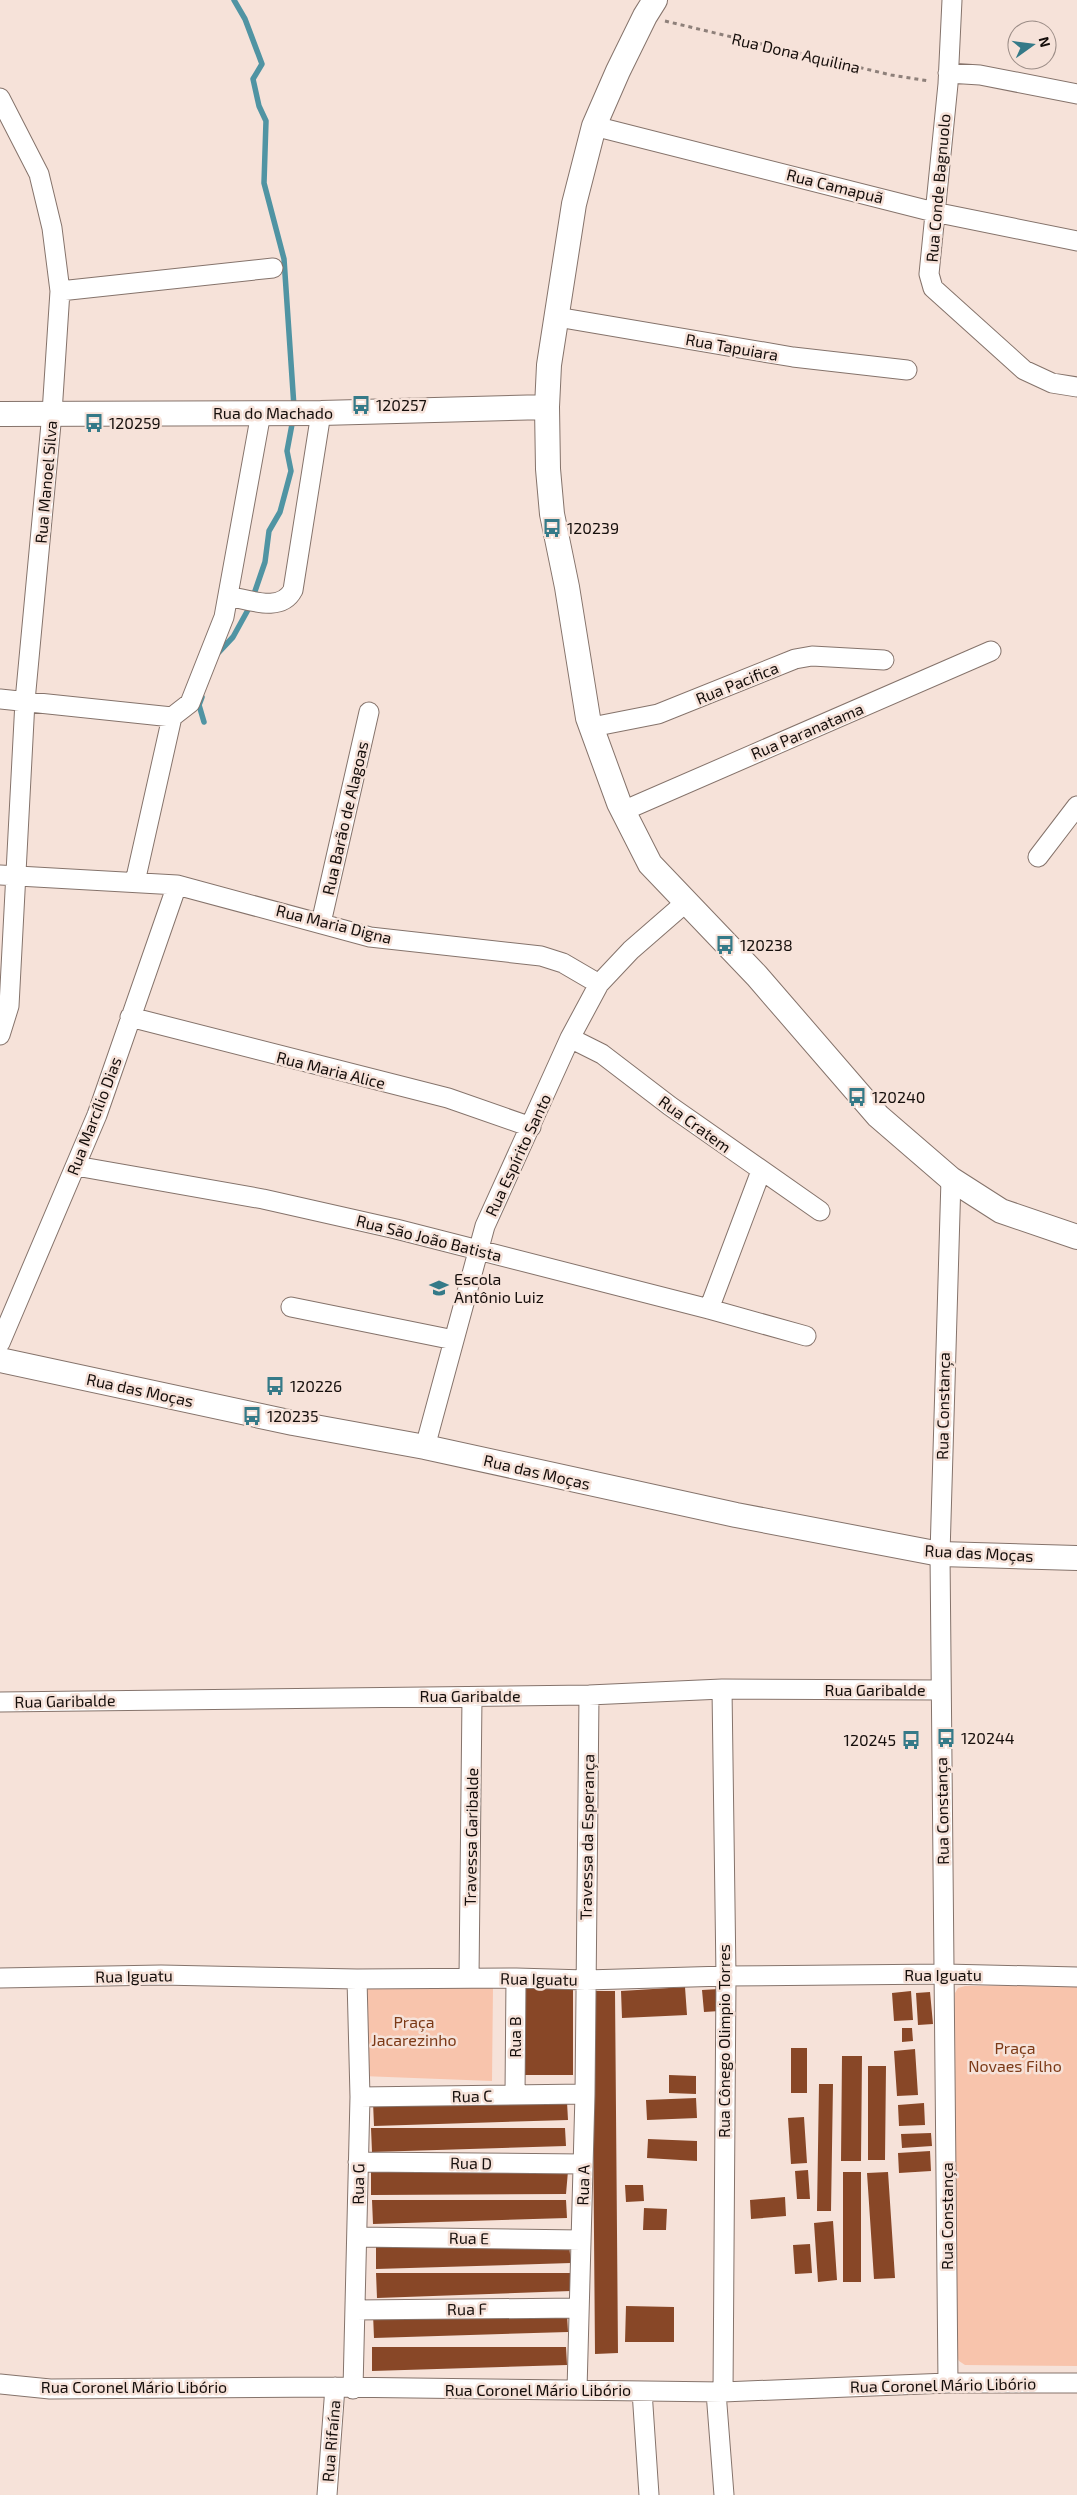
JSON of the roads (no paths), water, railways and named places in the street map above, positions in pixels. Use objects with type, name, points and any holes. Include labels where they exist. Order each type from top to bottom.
[{"type":"street","name":"Rua Conde Bagnuolo","points":[[952,0],[948,79],[929,274],[933,288],[1024,370],[1052,383],[1077,386]]},
{"type":"street","points":[[650,8],[618,71],[594,126],[574,204],[549,365],[547,407],[548,469],[552,514],[592,727],[622,811],[650,864],[685,903],[757,976],[878,1116],[951,1180],[1001,1211],[1077,1237]]},
{"type":"street","points":[[948,79],[980,75],[1077,94]]},
{"type":"street","name":"Rua Manoel Silva","points":[[0,98],[39,174],[52,228],[60,291],[52,413],[8,876],[9,1006],[0,1035]]},
{"type":"street","name":"Rua Camapuã","points":[[594,126],[934,212],[1077,241]]},
{"type":"street","points":[[60,291],[273,268]]},
{"type":"street","name":"Rua Tapuiara","points":[[557,317],[793,357],[907,370]]},
{"type":"street","name":"Rua do Machado","points":[[0,414],[314,413],[547,407]]},
{"type":"street","points":[[135,882],[172,717],[190,703],[224,617],[268,413]]},
{"type":"street","points":[[228,596],[274,604],[281,603],[289,598],[293,590],[314,413]]},
{"type":"street","name":"Rua Paranatama","points":[[622,811],[991,651]]},
{"type":"street","name":"Rua Pacifica","points":[[592,727],[658,714],[796,659],[812,656],[884,660]]},
{"type":"street","points":[[0,699],[172,717]]},
{"type":"street","name":"Rua Barão de Alagoas","points":[[321,924],[369,712]]},
{"type":"street","points":[[1038,857],[1077,806]]},
{"type":"street","name":"Rua Maria Digna","points":[[8,876],[177,885],[370,937],[541,956],[563,964],[599,984]]},
{"type":"street","name":"Rua Marcílio Dias","points":[[0,1342],[97,1115],[177,885]]},
{"type":"street","name":"Rua Espírito Santo","points":[[425,1447],[486,1226],[570,1038],[599,984],[631,950],[685,903]]},
{"type":"street","name":"Rua Maria Alice","points":[[130,1017],[448,1098],[531,1127]]},
{"type":"street","name":"Rua Cratem","points":[[570,1038],[602,1054],[761,1171],[820,1211]]},
{"type":"street","name":"Rua São João Batista","points":[[76,1166],[263,1199],[478,1250],[709,1309],[806,1336]]},
{"type":"street","points":[[709,1309],[761,1171]]},
{"type":"street","name":"Rua Constança","points":[[948,2383],[940,1554],[951,1180]]},
{"type":"street","points":[[291,1307],[454,1340]]},
{"type":"street","name":"Rua das Moças","points":[[0,1360],[293,1423],[425,1447],[736,1515],[940,1554],[1077,1558]]},
{"type":"street","name":"Rua Garibalde","points":[[0,1702],[472,1697],[722,1690],[940,1690]]},
{"type":"street","name":"Rua Cônego Olimpio Torres","points":[[722,1690],[726,1976],[719,2392],[724,2495]]},
{"type":"street","name":"Travessa da Esperança","points":[[586,1980],[589,1695]]},
{"type":"street","name":"Travessa Garibalde","points":[[469,1978],[472,1697]]},
{"type":"street","name":"Rua Iguatu","points":[[0,1978],[161,1975],[357,1979],[516,1978],[586,1980],[726,1976],[945,1974],[1077,1977]]},
{"type":"street","name":"Rua B","points":[[515,2095],[516,1978]]},
{"type":"street","name":"Rua G","points":[[344,2388],[355,2310],[360,2098],[357,1979]]},
{"type":"street","name":"Rua A","points":[[577,2390],[585,2094],[586,1980]]},
{"type":"street","name":"Rua C","points":[[360,2098],[585,2094]]},
{"type":"street","name":"Rua D","points":[[358,2162],[583,2164]]},
{"type":"street","name":"Rua E","points":[[357,2236],[581,2240]]},
{"type":"street","name":"Rua F","points":[[355,2310],[579,2308]]},
{"type":"street","name":"Rua Coronel Mário Libório","points":[[0,2384],[50,2389],[344,2388],[719,2392],[948,2383],[1077,2383]]},
{"type":"street","name":"Rua Rifaína","points":[[327,2495],[344,2388]]},
{"type":"street","points":[[642,2391],[650,2495]]},
{"type":"waterway","points":[[234,0],[245,19],[262,64],[253,79],[259,106],[266,121],[264,183],[284,259],[294,407]]},
{"type":"waterway","points":[[254,594],[265,562],[269,531],[280,512],[291,471],[287,451],[293,419]]},
{"type":"waterway","points":[[219,652],[233,637],[249,608]]},
{"type":"waterway","points":[[202,697],[199,705],[204,722]]},
{"type":"place","name":"120257","points":[[361,405]]},
{"type":"place","name":"120259","points":[[94,423]]},
{"type":"place","name":"120239","points":[[552,528]]},
{"type":"place","name":"120238","points":[[725,945]]},
{"type":"place","name":"120240","points":[[857,1097]]},
{"type":"place","name":"Escola Antônio Luiz","points":[[439,1288]]},
{"type":"place","name":"120226","points":[[275,1386]]},
{"type":"place","name":"120235","points":[[252,1416]]},
{"type":"place","name":"120244","points":[[946,1738]]},
{"type":"place","name":"120245","points":[[911,1740]]},
{"type":"park label","name":"Praça Jacarezinho","points":[[414,2031]]},
{"type":"park label","name":"Praça Novaes Filho","points":[[1015,2057]]}]
